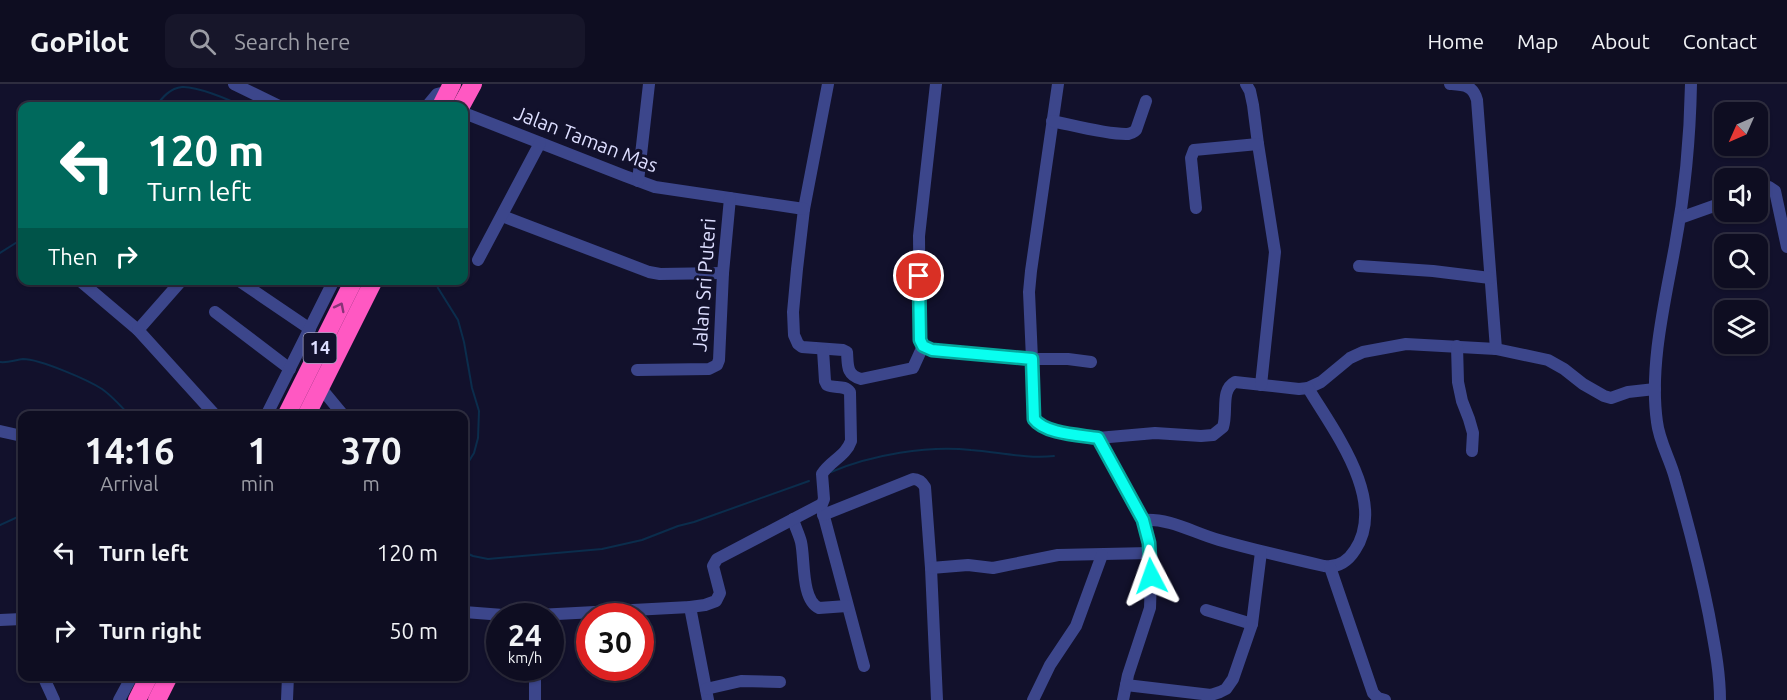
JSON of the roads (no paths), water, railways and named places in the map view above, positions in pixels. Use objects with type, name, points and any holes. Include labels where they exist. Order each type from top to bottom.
[{"type":"highway","points":[[463,102],[472,84]]},
{"type":"highway","name":"14","points":[[288,411],[352,285]]},
{"type":"highway","name":"14","points":[[308,411],[371,285]]},
{"type":"highway","points":[[137,700],[146,681]]},
{"type":"highway","points":[[157,700],[166,681]]},
{"type":"street","points":[[234,84],[271,102]]},
{"type":"street","points":[[638,181],[649,84]]},
{"type":"street","points":[[828,84],[804,209],[793,312],[794,335],[802,347],[847,352],[848,371],[854,377],[861,379],[913,368],[923,346]]},
{"type":"street","points":[[936,84],[920,236],[920,340],[923,346],[932,350],[1091,362]]},
{"type":"street","points":[[1058,84],[1030,271],[1029,292],[1034,419],[1049,430],[1098,438],[1155,433],[1213,435],[1223,427],[1226,393],[1230,384],[1235,382],[1308,388],[1321,382],[1350,358],[1363,352],[1406,344],[1496,349],[1548,360],[1583,384],[1611,398],[1628,392],[1655,389]]},
{"type":"street","points":[[1246,84],[1252,96],[1275,252],[1261,385]]},
{"type":"street","points":[[1450,84],[1469,87],[1477,99],[1496,349]]},
{"type":"street","points":[[1691,84],[1690,132],[1680,218],[1664,311],[1655,389],[1658,430],[1675,477],[1705,594],[1716,651],[1720,700]]},
{"type":"street","points":[[430,102],[437,94],[447,94]]},
{"type":"street","points":[[1052,121],[1128,134],[1136,129],[1146,101]]},
{"type":"street","name":"Jalan Taman Mas","points":[[468,114],[656,187],[804,209]]},
{"type":"street","points":[[478,260],[540,143]]},
{"type":"street","points":[[1196,208],[1191,158],[1194,150],[1258,144]]},
{"type":"street","points":[[1768,187],[1775,191],[1787,247]]},
{"type":"street","name":"Jalan Sri Puteri","points":[[637,370],[709,369],[717,365],[730,198]]},
{"type":"street","points":[[1680,218],[1714,206]]},
{"type":"street","points":[[502,216],[649,272],[660,274],[723,273]]},
{"type":"street","points":[[1359,266],[1491,278]]},
{"type":"street","points":[[85,285],[138,330],[211,411]]},
{"type":"street","points":[[138,330],[178,285]]},
{"type":"street","points":[[246,285],[310,329]]},
{"type":"street","points":[[269,411],[332,285]]},
{"type":"street","points":[[215,312],[290,369]]},
{"type":"street","points":[[1457,346],[1458,382],[1473,433],[1472,451]]},
{"type":"street","points":[[823,350],[827,385],[843,387],[850,392],[851,441],[846,452],[829,464],[822,474],[824,499],[822,510],[864,666]]},
{"type":"street","points":[[320,387],[338,411]]},
{"type":"street","points":[[1143,520],[1169,522],[1206,536],[1261,552],[1329,567],[1343,563],[1360,543],[1365,511],[1358,477],[1308,388]]},
{"type":"street","points":[[0,431],[18,435]]},
{"type":"street","points":[[1098,438],[1143,520],[1150,553],[1150,608],[1123,700]]},
{"type":"street","points":[[564,614],[690,607],[713,602],[718,599],[720,593],[713,566],[717,559],[793,519],[913,479],[919,480],[925,487],[938,700]]},
{"type":"street","points":[[793,519],[800,539],[804,579],[811,603],[819,608],[847,606]]},
{"type":"street","points":[[1126,685],[1211,694],[1220,692],[1231,684],[1252,624],[1261,552]]},
{"type":"street","points":[[931,568],[968,565],[993,568],[1058,555],[1150,553]]},
{"type":"street","points":[[1033,700],[1050,665],[1076,626],[1102,555]]},
{"type":"street","points":[[1329,567],[1373,693],[1385,700]]},
{"type":"street","points":[[690,607],[707,694],[741,681],[780,682]]},
{"type":"street","points":[[1206,609],[1252,624]]},
{"type":"street","points":[[468,612],[486,614]]},
{"type":"street","points":[[0,620],[18,619]]},
{"type":"street","points":[[45,681],[54,700]]},
{"type":"street","points":[[119,700],[129,681]]},
{"type":"street","points":[[287,700],[288,681]]},
{"type":"street","points":[[535,681],[535,700]]},
{"type":"waterway","points":[[160,102],[170,91],[182,87],[203,91],[232,102]]},
{"type":"waterway","points":[[0,253],[18,242]]},
{"type":"waterway","points":[[437,285],[458,320],[479,411],[478,438],[474,453],[468,463]]},
{"type":"waterway","points":[[0,362],[23,359],[41,362],[102,389],[125,411]]},
{"type":"waterway","points":[[831,472],[882,456],[918,450],[954,449],[1033,457],[1054,456]]},
{"type":"waterway","points":[[468,554],[488,559],[602,549],[642,540],[809,481]]},
{"type":"waterway","points":[[0,525],[18,517]]}]
